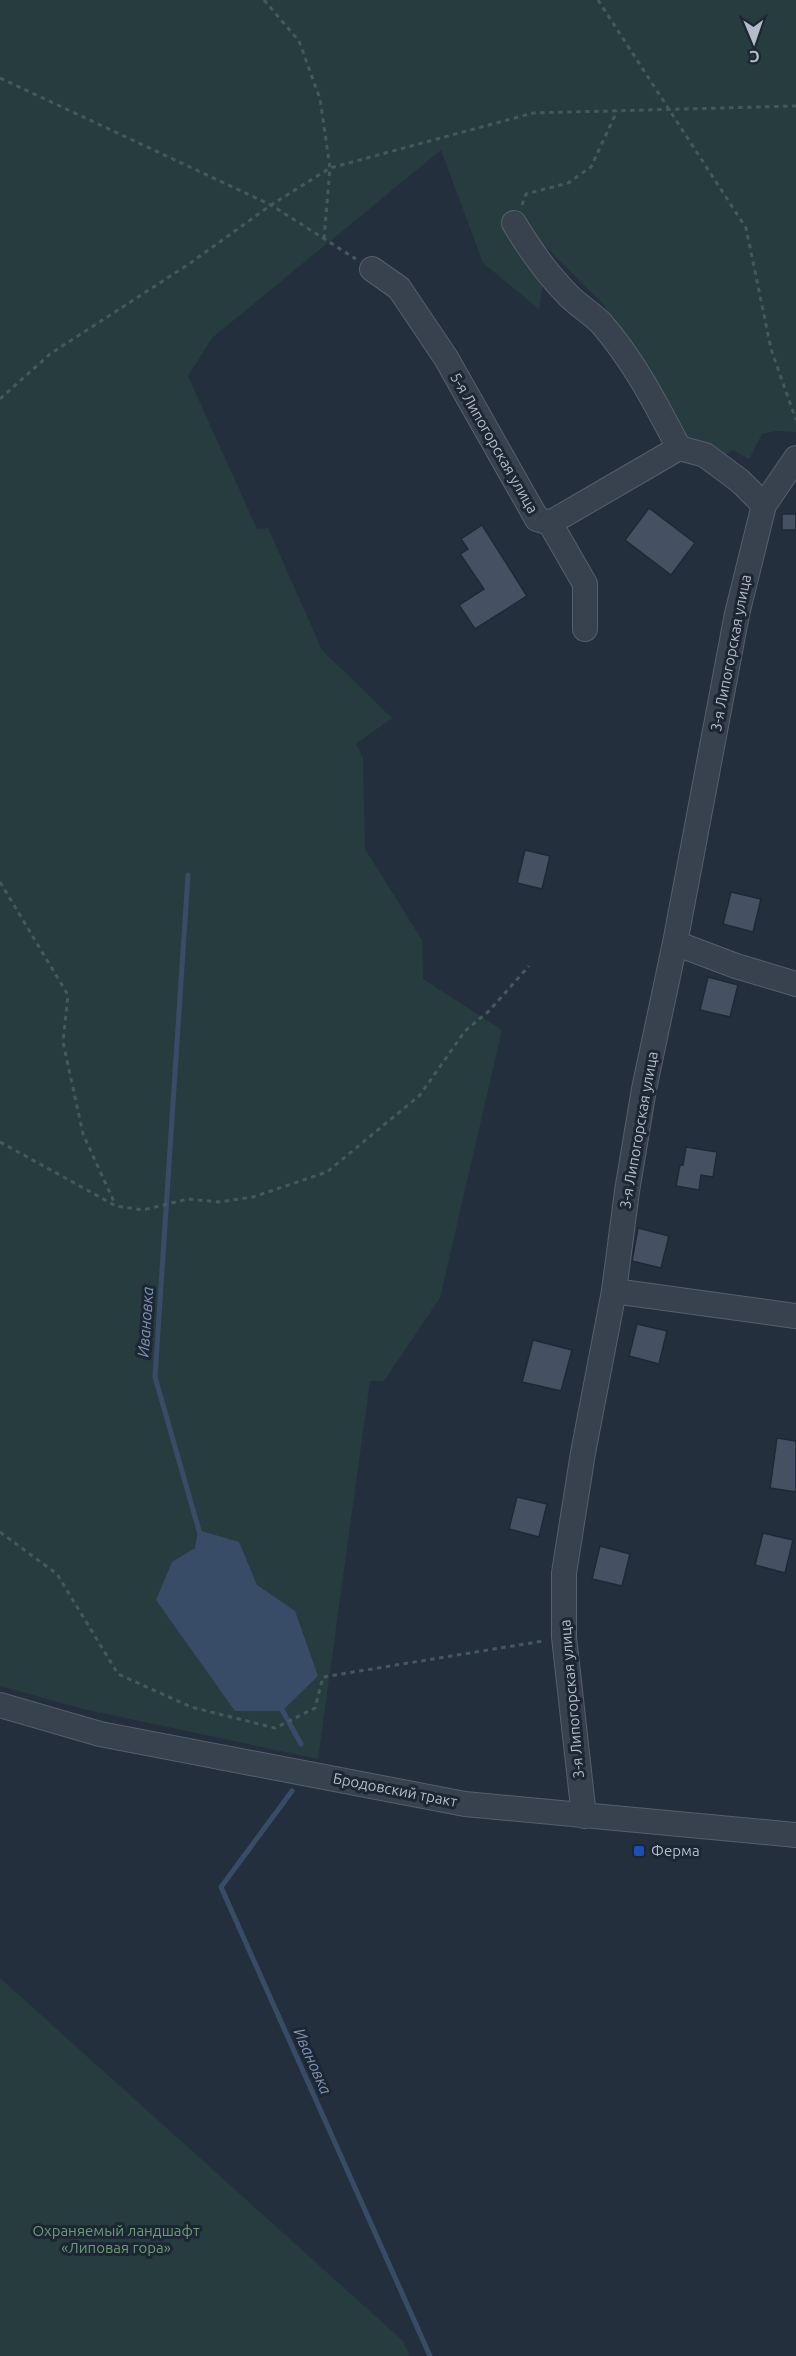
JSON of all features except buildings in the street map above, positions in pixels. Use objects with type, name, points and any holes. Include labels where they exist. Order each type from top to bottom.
[{"type":"street","points":[[514,224],[536,259],[570,297],[599,321],[627,355],[679,448]]},
{"type":"street","name":"5-я Липогорская улица","points":[[372,268],[399,288],[446,358],[537,519],[550,524],[585,584],[585,629]]},
{"type":"street","points":[[550,524],[679,448],[705,455],[740,481],[764,505]]},
{"type":"street","name":"3-я Липогорская улица","points":[[584,1816],[564,1637],[564,1573],[583,1453],[614,1291],[627,1191],[644,1089],[675,943],[737,614],[764,505],[796,458]]},
{"type":"street","points":[[675,943],[736,966],[796,984]]},
{"type":"street","points":[[614,1291],[796,1316]]},
{"type":"street","name":"Бродовский тракт","points":[[0,1705],[100,1734],[465,1804],[796,1835]]},
{"type":"path","points":[[264,0],[299,41],[320,99],[330,168],[324,238]]},
{"type":"path","points":[[598,0],[746,228],[771,349],[796,420]]},
{"type":"path","points":[[0,78],[271,205],[372,268]]},
{"type":"path","points":[[0,399],[50,354],[189,264],[271,205],[330,168],[533,113],[796,106]]},
{"type":"path","points":[[514,224],[526,195],[568,183],[591,167],[617,111]]},
{"type":"path","points":[[0,882],[68,995],[63,1042],[84,1134],[116,1206]]},
{"type":"path","points":[[0,1142],[116,1206],[143,1210],[188,1199],[219,1202],[253,1197],[327,1172],[420,1095],[465,1030],[489,1011],[529,966]]},
{"type":"path","points":[[0,1532],[57,1574],[118,1674],[191,1707],[275,1728],[315,1708],[323,1677],[564,1637]]},
{"type":"green space","points":[[0,0],[796,0],[796,432],[776,431],[762,434],[749,459],[733,450],[724,456],[672,434],[641,368],[603,304],[548,249],[539,309],[483,263],[441,150],[212,338],[188,376],[257,529],[268,528],[322,650],[392,718],[356,744],[363,758],[365,849],[422,940],[423,979],[502,1030],[440,1298],[384,1381],[370,1381],[318,1759],[83,1709],[0,1686]]},
{"type":"green space","name":"Охраняемый ландшафт «Липовая гора»","points":[[0,1978],[403,2341],[410,2356],[0,2356]]},
{"type":"water","points":[[198,1530],[239,1542],[257,1585],[295,1611],[318,1676],[282,1711],[235,1711],[156,1600],[172,1562],[195,1548]]},
{"type":"waterway","name":"Ивановка","points":[[188,875],[155,1377],[200,1534]]},
{"type":"waterway","name":"Ивановка","points":[[280,1706],[301,1744]]},
{"type":"waterway","name":"Ивановка","points":[[292,1791],[221,1887],[430,2356]]},
{"type":"place","name":"Ферма","points":[[639,1851]]}]
